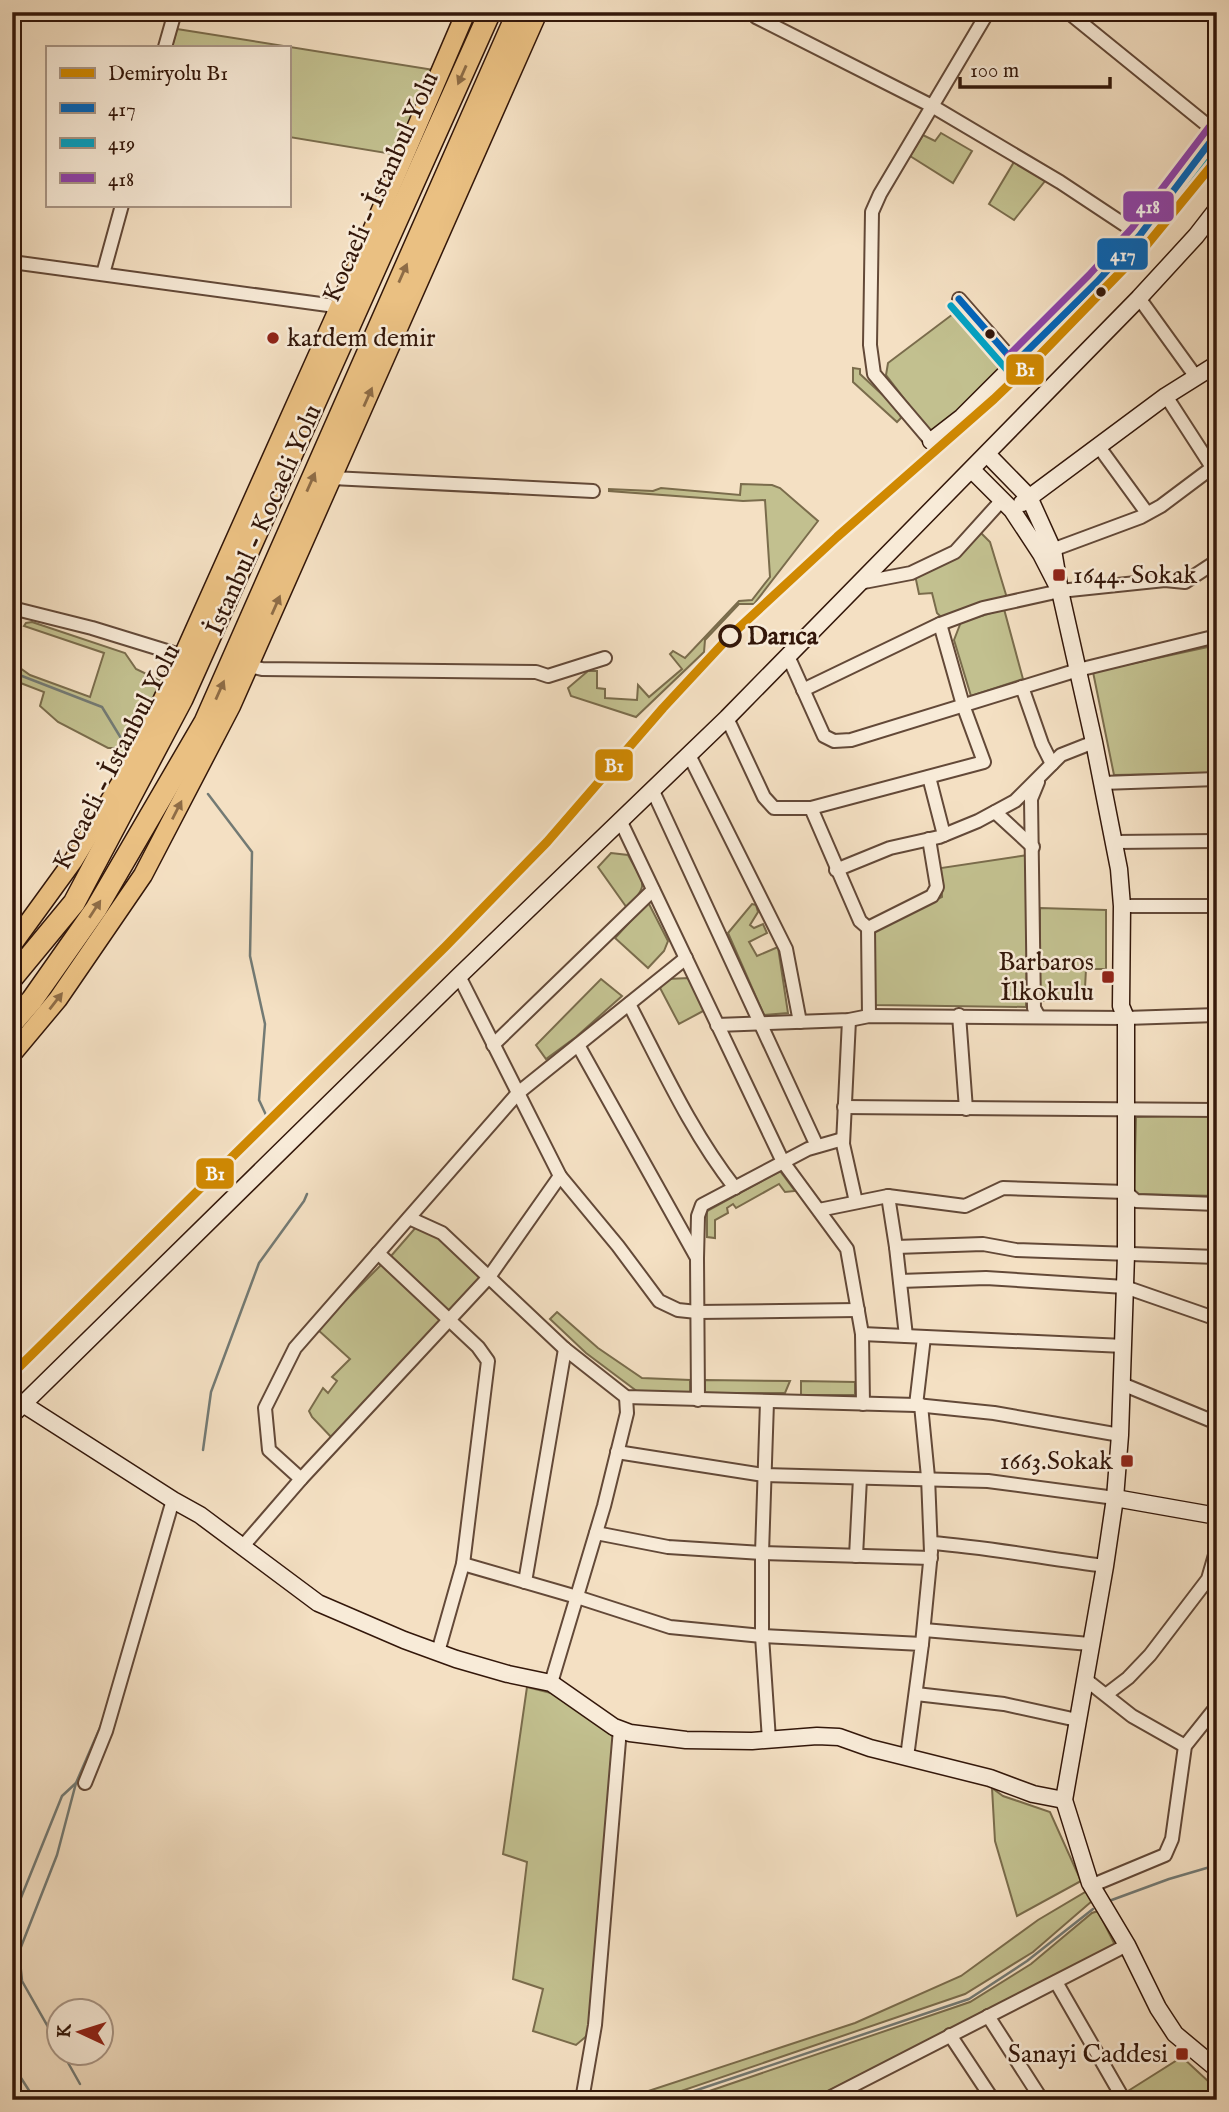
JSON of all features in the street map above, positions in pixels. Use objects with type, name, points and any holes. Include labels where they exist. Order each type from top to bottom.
[{"type":"highway","name":"Kocaeli - İstanbul Yolu","points":[[12,978],[74,903],[182,699],[490,12]]},
{"type":"highway","name":"İstanbul - Kocaeli Yolu","points":[[12,1023],[32,1000],[96,909],[205,722],[518,12]]},
{"type":"main road","points":[[12,945],[73,861],[134,761],[338,310],[467,12]]},
{"type":"main road","points":[[12,1054],[58,999],[144,876],[231,706],[538,12]]},
{"type":"street","points":[[165,46],[175,12]]},
{"type":"street","points":[[756,12],[756,17],[932,106],[1060,182],[1140,235]]},
{"type":"street","points":[[988,12],[880,194],[872,212],[870,345],[874,374],[931,441],[962,417],[1097,282],[1140,235],[1217,133],[1068,12]]},
{"type":"street","points":[[103,274],[122,206]]},
{"type":"street","points":[[1064,1800],[1033,1794],[990,1778],[870,1748],[839,1737],[686,1740],[620,1729],[551,1683],[508,1674],[438,1652],[318,1603],[200,1515],[18,1409],[864,582],[1139,298],[1217,209]]},
{"type":"street","points":[[12,262],[328,305],[338,310]]},
{"type":"street","points":[[1139,298],[1196,377]]},
{"type":"street","points":[[959,299],[1015,363]]},
{"type":"street","points":[[864,582],[911,573],[955,552],[1007,505],[1029,497],[1166,396],[1217,364]]},
{"type":"street","points":[[1047,552],[1147,513],[1215,469],[1166,396]]},
{"type":"street","points":[[1099,447],[1147,513]]},
{"type":"street","points":[[987,454],[1029,497],[1060,591],[1114,842],[1122,906],[1121,1006],[1126,1018],[1127,1110],[1126,1255],[1120,1435],[1115,1499],[1105,1566],[1064,1800],[1090,1883],[1127,1945],[1158,2008],[1175,2034],[1217,2069]]},
{"type":"street","points":[[972,470],[1007,505],[1047,552]]},
{"type":"street","points":[[332,478],[593,491]]},
{"type":"street","points":[[803,690],[940,624],[983,608],[1060,591],[1165,580],[1185,582],[1217,561]]},
{"type":"street","points":[[12,608],[92,628],[183,656]]},
{"type":"street","points":[[727,718],[764,797],[775,807],[811,808],[984,762],[963,705],[940,624]]},
{"type":"street","points":[[788,656],[824,736],[834,741],[851,740],[1078,670],[1217,636]]},
{"type":"street","points":[[12,649],[12,657]]},
{"type":"street","points":[[249,666],[262,669],[536,672],[548,676],[605,658]]},
{"type":"street","points":[[1022,687],[1052,764]]},
{"type":"street","points":[[836,870],[890,848],[944,835],[995,812],[1015,802],[1061,755],[1094,742]]},
{"type":"street","points":[[689,755],[786,949],[800,1021]]},
{"type":"street","points":[[1039,1017],[1034,1008],[1031,799],[1040,776]]},
{"type":"street","points":[[929,777],[944,835]]},
{"type":"street","points":[[1102,783],[1217,779]]},
{"type":"street","points":[[652,789],[817,1146]]},
{"type":"street","points":[[811,808],[860,921],[868,928],[869,1016]]},
{"type":"street","points":[[995,812],[1033,847]]},
{"type":"street","points":[[620,820],[783,1162],[848,1249],[862,1334],[863,1404]]},
{"type":"street","points":[[868,928],[932,896],[937,887],[929,839]]},
{"type":"street","points":[[1114,842],[1217,841]]},
{"type":"street","points":[[493,1045],[653,890]]},
{"type":"street","points":[[1122,906],[1217,906]]},
{"type":"street","points":[[300,1479],[269,1450],[265,1408],[295,1348],[519,1093],[686,958]]},
{"type":"street","points":[[459,976],[560,1175],[659,1301],[678,1310],[697,1312],[858,1310]]},
{"type":"street","points":[[629,1004],[691,1125],[709,1155],[735,1188]]},
{"type":"street","points":[[959,1015],[966,1109]]},
{"type":"street","points":[[717,1024],[849,1020],[869,1016],[1126,1018],[1217,1015]]},
{"type":"street","points":[[849,1020],[843,1139],[856,1202]]},
{"type":"street","points":[[578,1045],[697,1258]]},
{"type":"street","points":[[845,1107],[1217,1110]]},
{"type":"street","points":[[698,1400],[697,1258],[698,1216],[702,1205],[817,1146],[843,1139]]},
{"type":"street","points":[[243,1546],[300,1479],[489,1277],[560,1175]]},
{"type":"street","points":[[819,1210],[888,1196],[965,1206],[1003,1188],[1126,1192],[1136,1201],[1217,1204]]},
{"type":"street","points":[[888,1196],[906,1336]]},
{"type":"street","points":[[409,1218],[442,1233],[565,1349],[626,1397],[919,1405],[994,1413],[1120,1435]]},
{"type":"street","points":[[896,1247],[983,1244],[1016,1250],[1217,1257]]},
{"type":"street","points":[[378,1253],[478,1347],[488,1361],[463,1564],[438,1652]]},
{"type":"street","points":[[900,1281],[986,1278],[1125,1287],[1217,1319]]},
{"type":"street","points":[[862,1334],[1124,1346]]},
{"type":"street","points":[[907,1757],[931,1558],[928,1480],[919,1405],[924,1337]]},
{"type":"street","points":[[525,1582],[565,1349]]},
{"type":"street","points":[[1122,1384],[1217,1423]]},
{"type":"street","points":[[551,1683],[596,1533],[627,1413],[626,1397]]},
{"type":"street","points":[[767,1402],[762,1636],[769,1740]]},
{"type":"street","points":[[617,1452],[764,1475],[988,1481],[1217,1516]]},
{"type":"street","points":[[856,1556],[860,1478]]},
{"type":"street","points":[[85,1783],[106,1731],[173,1500]]},
{"type":"street","points":[[596,1533],[668,1547],[931,1558]]},
{"type":"street","points":[[931,1543],[974,1546],[996,1552],[1105,1566]]},
{"type":"street","points":[[1107,1695],[1150,1655],[1208,1579],[1217,1548]]},
{"type":"street","points":[[463,1564],[670,1627],[762,1636],[922,1644]]},
{"type":"street","points":[[924,1630],[1090,1644]]},
{"type":"street","points":[[1085,1679],[1132,1716],[1185,1746]]},
{"type":"street","points":[[916,1693],[1004,1704],[1077,1720]]},
{"type":"street","points":[[1090,1883],[1093,1885],[1165,1855],[1172,1839],[1185,1746],[1217,1706]]},
{"type":"street","points":[[582,2100],[595,2025],[620,1729]]},
{"type":"street","points":[[825,2100],[1127,1945]]},
{"type":"street","points":[[1056,1982],[1124,2100]]},
{"type":"street","points":[[988,2016],[1042,2100]]},
{"type":"street","points":[[950,2035],[993,2100]]},
{"type":"street","points":[[854,2085],[855,2100]]},
{"type":"shaded area","points":[[177,29],[284,46],[172,46]]},
{"type":"shaded area","points":[[290,47],[434,70],[398,155],[290,137]]},
{"type":"shaded area","points":[[941,133],[972,151],[953,183],[910,156],[923,135],[935,141]]},
{"type":"shaded area","points":[[1014,162],[1045,181],[1014,220],[989,204]]},
{"type":"shaded area","points":[[953,314],[1001,369],[938,433],[929,431],[886,375],[888,363]]},
{"type":"shaded area","points":[[853,368],[860,369],[860,374],[899,410],[901,418],[897,422],[853,382]]},
{"type":"shaded area","points":[[741,484],[772,485],[780,488],[818,521],[754,604],[739,604],[705,640],[704,652],[636,717],[571,696],[568,688],[588,671],[597,671],[597,688],[605,689],[605,698],[637,700],[638,685],[649,697],[682,669],[670,654],[673,651],[685,658],[739,601],[752,600],[770,577],[765,500],[743,501],[609,489],[653,491],[661,488],[740,495]]},
{"type":"shaded area","points":[[979,531],[990,542],[1007,598],[941,617],[937,613],[932,593],[919,594],[915,575]]},
{"type":"shaded area","points":[[1004,609],[1023,679],[971,696],[954,640],[961,622]]},
{"type":"shaded area","points":[[32,622],[125,653],[136,669],[161,681],[124,762],[116,748],[108,748],[58,722],[40,706],[44,692],[18,682],[20,668],[30,675],[90,697],[104,653],[24,626]]},
{"type":"shaded area","points":[[1217,645],[1217,773],[1114,775],[1093,672]]},
{"type":"shaded area","points":[[611,853],[628,855],[641,877],[642,888],[627,908],[598,867]]},
{"type":"shaded area","points":[[1028,855],[1026,1007],[874,1005],[875,931],[942,897],[941,868]]},
{"type":"shaded area","points":[[648,902],[668,941],[664,951],[648,968],[615,938]]},
{"type":"shaded area","points":[[752,904],[756,905],[758,912],[750,925],[754,928],[763,924],[767,933],[749,942],[757,956],[778,947],[788,1013],[764,1015],[728,933]]},
{"type":"shaded area","points":[[1040,908],[1106,910],[1106,969],[1086,969],[1085,988],[1066,1001],[1040,1001]]},
{"type":"shaded area","points":[[689,978],[705,1010],[679,1024],[659,986],[667,979]]},
{"type":"shaded area","points":[[601,979],[622,996],[576,1037],[546,1059],[536,1045]]},
{"type":"shaded area","points":[[1217,1115],[1217,1196],[1134,1194],[1136,1117]]},
{"type":"shaded area","points":[[780,1171],[795,1191],[785,1192],[779,1184],[736,1208],[733,1204],[727,1208],[728,1213],[715,1220],[715,1238],[707,1237],[707,1211]]},
{"type":"shaded area","points":[[417,1226],[436,1236],[482,1277],[448,1312],[391,1256]]},
{"type":"shaded area","points":[[384,1262],[444,1319],[333,1439],[309,1411],[323,1388],[328,1393],[337,1381],[332,1377],[350,1359],[317,1329]]},
{"type":"shaded area","points":[[557,1312],[598,1348],[642,1378],[690,1380],[690,1393],[638,1392],[586,1353],[550,1319]]},
{"type":"shaded area","points":[[705,1380],[790,1381],[785,1393],[705,1393]]},
{"type":"shaded area","points":[[801,1381],[855,1382],[855,1395],[801,1395]]},
{"type":"shaded area","points":[[527,1687],[555,1694],[616,1736],[589,2034],[576,2045],[533,2031],[543,1989],[513,1979],[527,1862],[503,1854]]},
{"type":"shaded area","points":[[992,1788],[1003,1796],[1050,1812],[1081,1881],[1017,1916],[995,1841]]},
{"type":"shaded area","points":[[1087,1891],[1092,1901],[1033,1952],[965,1994],[655,2100],[621,2100],[855,2023],[961,1976],[1038,1920]]},
{"type":"shaded area","points":[[1098,1911],[1115,1945],[811,2100],[683,2100],[970,2002],[1031,1964],[1092,1913]]},
{"type":"shaded area","points":[[1182,2057],[1209,2082],[1211,2091],[1202,2100],[1133,2100],[1128,2091]]},
{"type":"waterway","points":[[22,676],[102,707],[124,743]]},
{"type":"waterway","points":[[208,794],[252,852],[250,956],[265,1024],[259,1100],[266,1115]]},
{"type":"waterway","points":[[203,1450],[211,1392],[259,1263],[307,1194]]},
{"type":"waterway","points":[[46,2023],[22,1981],[19,1952],[57,1855],[76,1783],[102,1723]]},
{"type":"waterway","points":[[12,1920],[62,1796],[76,1783]]},
{"type":"waterway","points":[[1109,1901],[1210,1867]]},
{"type":"waterway","points":[[667,2100],[969,1999],[1027,1961],[1093,1909]]},
{"type":"waterway","points":[[12,2064],[30,2092],[30,2100]]},
{"type":"waterway","points":[[70,2066],[80,2084]]},
{"type":"rail line","name":"B1","points":[[12,1374],[446,946],[547,842],[663,708],[729,637],[1042,353],[1145,247],[1217,159]]},
{"type":"transit line","name":"418","points":[[1008,356],[1132,228],[1209,127]]},
{"type":"transit line","name":"417","points":[[1015,363],[1140,235],[1217,133]]},
{"type":"transit line","name":"419","points":[[1022,370],[1148,242],[1217,151]]},
{"type":"transit line","name":"417","points":[[959,299],[1015,363]]},
{"type":"transit line","name":"419","points":[[951,306],[1007,370]]},
{"type":"place","name":"kardem demir","points":[[273,338]]},
{"type":"place","name":"1644. Sokak","points":[[1059,575]]},
{"type":"place","name":"Darıca","points":[[730,636]]},
{"type":"place","name":"Barbaros İlkokulu","points":[[1108,977]]},
{"type":"place","name":"1663.Sokak","points":[[1127,1461]]},
{"type":"place","name":"Sanayi Caddesi","points":[[1182,2054]]}]
